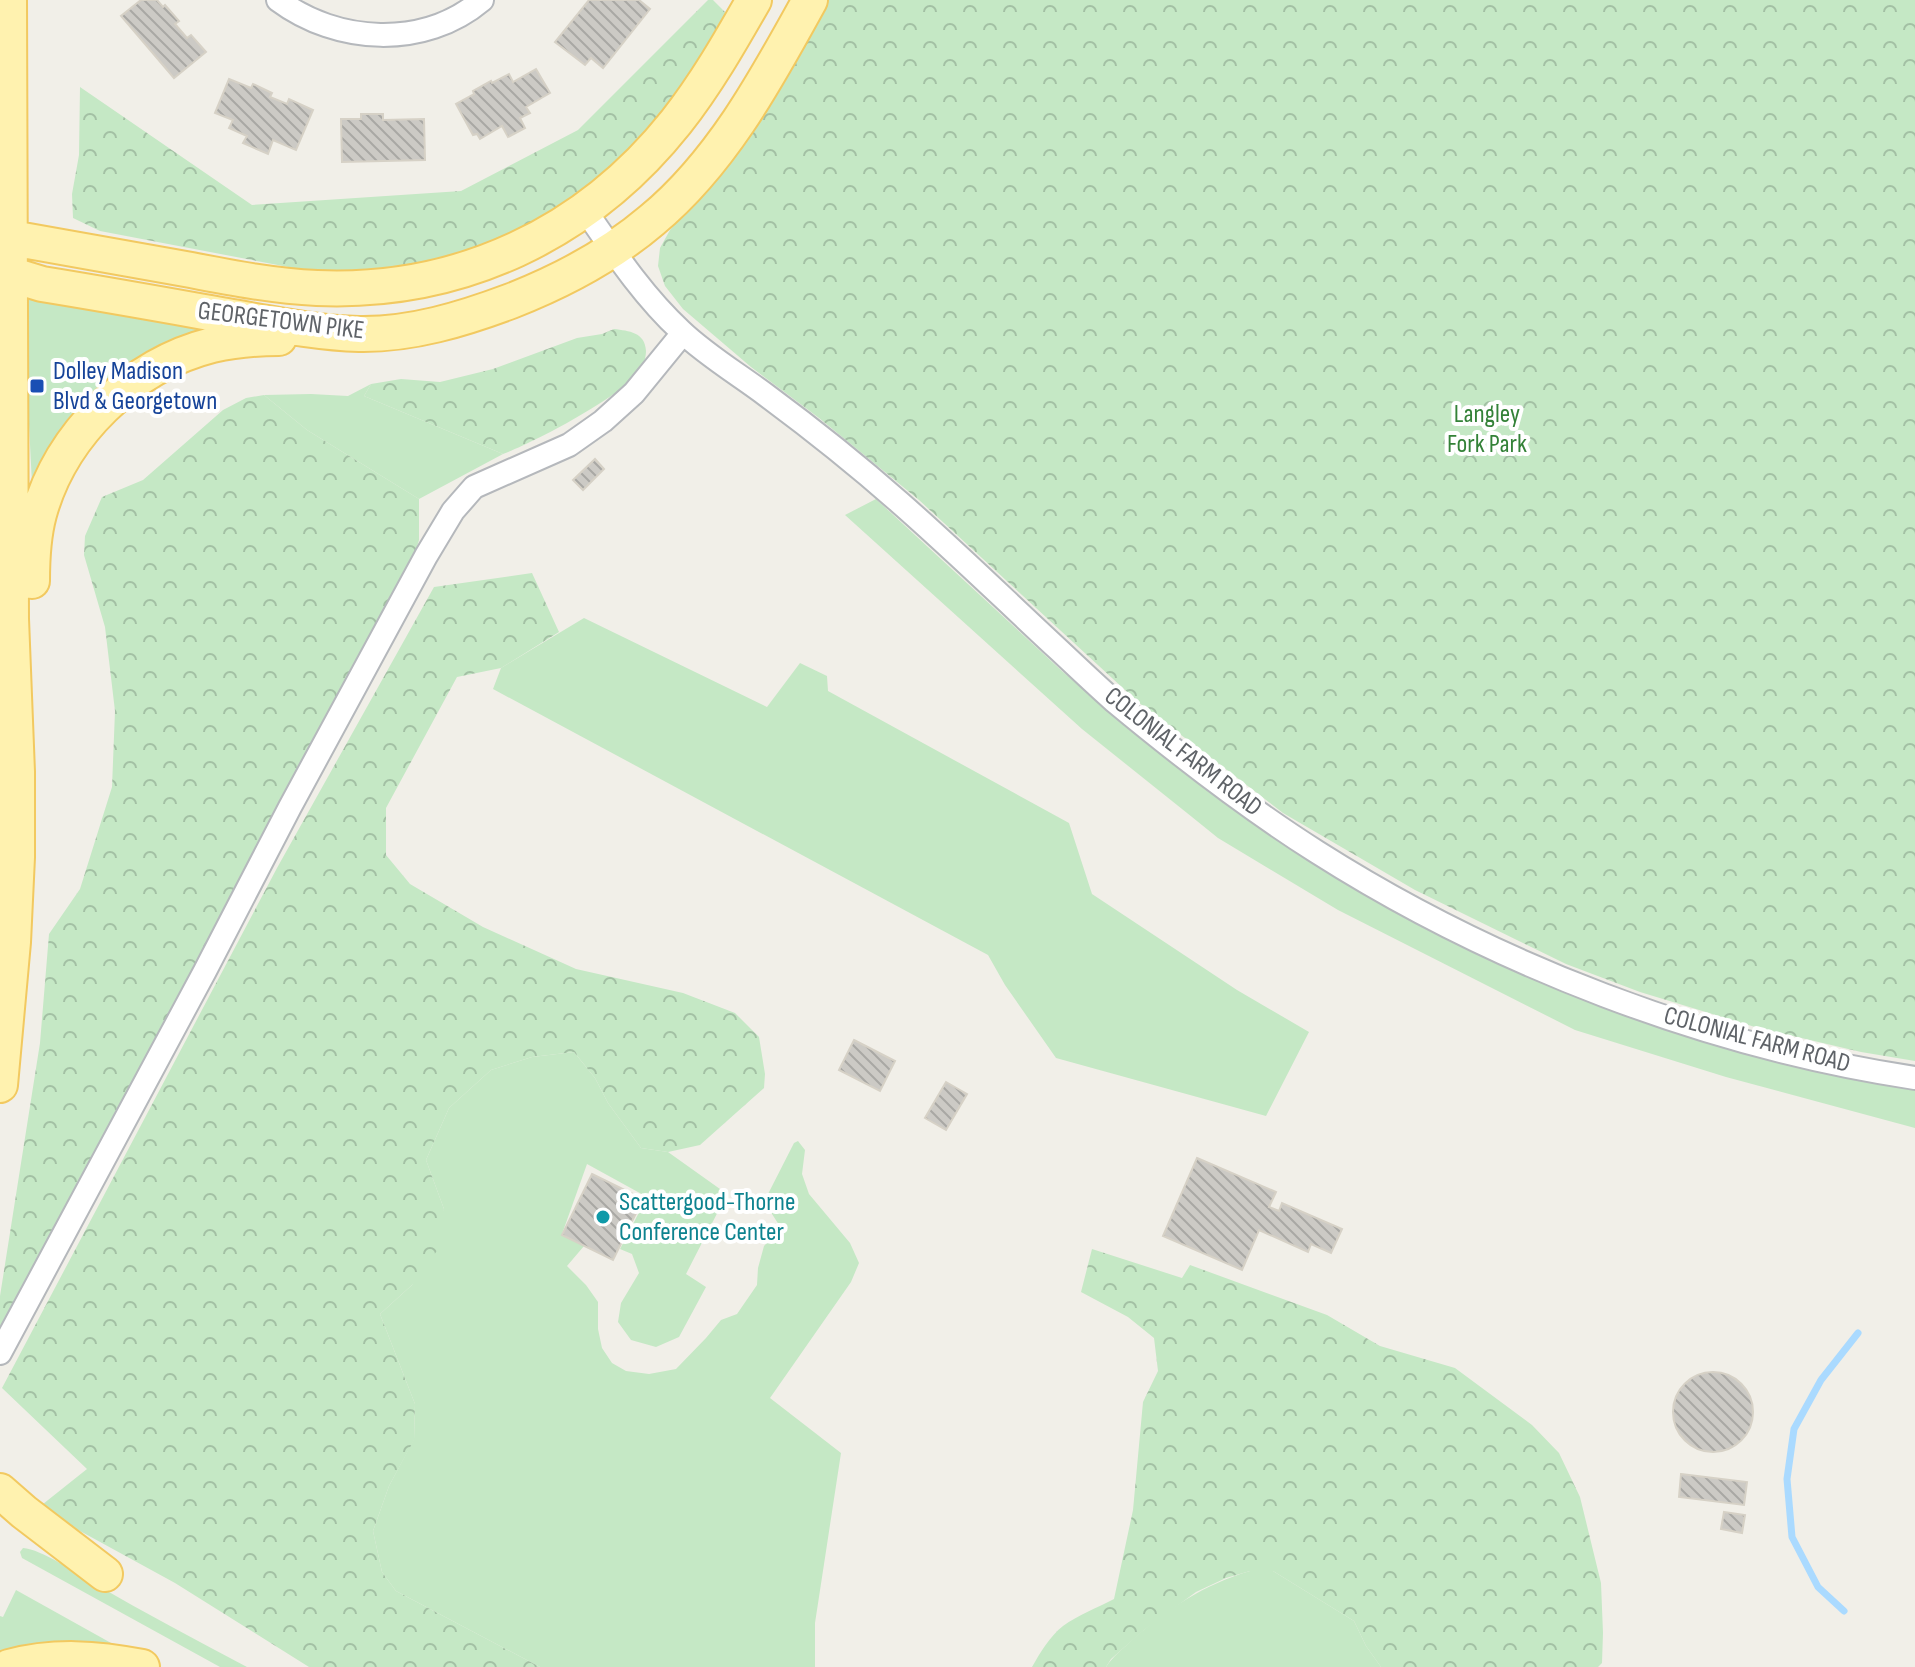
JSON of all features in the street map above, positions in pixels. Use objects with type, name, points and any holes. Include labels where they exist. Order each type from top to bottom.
[{"type":"main road","points":[[0,1085],[15,899],[17,772],[11,619],[5,253],[9,0]]},
{"type":"main road","name":"GEORGETOWN PIKE","points":[[5,253],[316,288],[404,284],[466,270],[541,238],[585,210],[625,178],[678,120],[754,0]]},
{"type":"main road","name":"GEORGETOWN PIKE","points":[[5,253],[27,280],[255,321],[358,334],[436,325],[489,309],[562,279],[633,236],[671,204],[708,163],[758,89],[810,0]]},
{"type":"main road","points":[[17,772],[31,618],[35,530],[54,476],[81,432],[123,390],[159,367],[194,351],[252,339],[358,334]]},
{"type":"main road","points":[[0,1491],[105,1574]]},
{"type":"main road","points":[[9,1667],[79,1658],[142,1667]]},
{"type":"street","points":[[278,0],[322,26],[355,34],[386,36],[445,23],[482,0]]},
{"type":"street","name":"COLONIAL FARM ROAD","points":[[585,210],[642,289],[683,333],[828,441],[902,504],[1111,699],[1213,781],[1315,851],[1375,887],[1454,928],[1551,974],[1627,1003],[1732,1037],[1817,1059],[1915,1078]]},
{"type":"street","points":[[0,1353],[297,793],[453,511],[474,487],[569,445],[603,421],[634,393],[683,333]]},
{"type":"green space","points":[[708,0],[713,0],[727,14],[665,116],[601,184],[532,227],[453,262],[375,272],[299,269],[100,231],[73,218],[72,194],[79,155],[80,87],[252,205],[461,191],[578,130]]},
{"type":"green space","name":"Langley Fork Park","points":[[826,0],[1915,0],[1915,1061],[1861,1052],[1755,1027],[1640,992],[1566,964],[1415,890],[1283,813],[1138,702],[919,500],[683,309],[665,286],[658,266],[660,248]]},
{"type":"green space","points":[[22,286],[258,330],[207,335],[32,484]]},
{"type":"green space","points":[[614,329],[639,336],[645,345],[643,365],[632,380],[577,417],[503,454],[364,396],[371,384],[401,379],[440,382],[493,369],[577,338]]},
{"type":"green space","points":[[371,384],[364,396],[503,454],[419,499],[307,430],[264,395],[348,396]]},
{"type":"green space","points":[[264,395],[307,430],[419,499],[419,540],[414,557],[0,1337],[0,1296],[40,1043],[49,934],[80,889],[112,787],[115,711],[105,627],[84,555],[85,536],[102,497],[143,480],[223,410],[246,398]]},
{"type":"green space","points":[[876,499],[1063,672],[1190,778],[1315,863],[1455,940],[1915,1088],[1915,1128],[1726,1077],[1575,1030],[1338,910],[1218,838],[1082,729],[845,515]]},
{"type":"green space","points":[[532,573],[559,632],[501,668],[457,677],[386,808],[386,855],[410,884],[483,927],[576,969],[683,993],[735,1013],[759,1037],[764,1088],[700,1145],[668,1152],[641,1148],[574,1052],[532,1057],[491,1070],[449,1108],[426,1160],[444,1209],[439,1248],[412,1285],[380,1314],[415,1404],[414,1440],[389,1486],[373,1531],[382,1572],[396,1591],[540,1667],[309,1667],[175,1583],[38,1508],[87,1469],[2,1388],[277,868],[434,587]]},
{"type":"green space","points":[[584,618],[767,707],[800,663],[827,676],[828,691],[1069,823],[1092,894],[1237,990],[1309,1032],[1266,1116],[1056,1058],[988,955],[493,689],[501,668]]},
{"type":"green space","points":[[574,1052],[641,1148],[668,1152],[727,1194],[686,1274],[706,1287],[679,1337],[656,1347],[631,1340],[618,1322],[621,1303],[639,1273],[632,1254],[620,1249],[647,1197],[587,1164],[562,1234],[584,1246],[567,1266],[598,1302],[602,1348],[612,1363],[626,1371],[649,1374],[676,1369],[721,1320],[737,1314],[757,1285],[764,1246],[781,1228],[772,1214],[767,1196],[794,1143],[798,1141],[805,1150],[802,1174],[809,1194],[850,1243],[859,1263],[851,1282],[770,1398],[841,1453],[815,1623],[815,1667],[540,1667],[396,1591],[382,1572],[373,1531],[389,1486],[414,1439],[415,1404],[380,1314],[412,1285],[444,1209],[426,1160],[449,1108],[491,1070],[532,1057]]},
{"type":"green space","points":[[1092,1249],[1182,1278],[1190,1265],[1327,1315],[1380,1346],[1455,1368],[1532,1425],[1559,1453],[1580,1497],[1601,1583],[1602,1663],[1598,1667],[1381,1667],[1354,1621],[1273,1571],[1250,1571],[1196,1592],[1144,1630],[1106,1667],[1032,1667],[1063,1626],[1114,1599],[1133,1510],[1143,1402],[1158,1371],[1154,1338],[1128,1317],[1081,1292]]},
{"type":"green space","points":[[23,1548],[49,1557],[247,1667],[220,1667],[22,1558],[20,1552]]},
{"type":"green space","points":[[1250,1571],[1273,1571],[1354,1621],[1381,1667],[1106,1667],[1132,1640],[1173,1608],[1202,1590]]},
{"type":"green space","points":[[16,1590],[129,1653],[0,1655],[0,1616],[3,1617]]},
{"type":"building","points":[[141,0],[157,0],[163,7],[165,5],[179,21],[175,24],[187,38],[191,35],[206,52],[174,78],[121,16]]},
{"type":"building","points":[[589,0],[639,0],[650,9],[603,68],[591,58],[585,65],[555,42]]},
{"type":"building","points":[[536,69],[550,93],[526,107],[530,113],[520,118],[525,128],[508,137],[502,126],[480,139],[477,134],[473,135],[456,104],[491,81],[509,74],[513,82]]},
{"type":"building","points":[[229,79],[251,88],[253,84],[272,93],[270,97],[287,104],[289,99],[313,110],[296,150],[273,140],[268,154],[243,143],[247,136],[229,128],[233,120],[215,113]]},
{"type":"building","points":[[361,114],[383,114],[383,120],[424,119],[425,160],[342,162],[341,119],[361,119]]},
{"type":"building","points":[[595,459],[604,469],[583,490],[573,480]]},
{"type":"building","points":[[854,1040],[895,1061],[880,1091],[839,1070]]},
{"type":"building","points":[[946,1082],[967,1094],[946,1130],[925,1118]]},
{"type":"building","points":[[1197,1158],[1276,1192],[1269,1207],[1279,1211],[1282,1203],[1342,1229],[1331,1253],[1311,1244],[1308,1252],[1259,1230],[1242,1270],[1163,1236]]},
{"type":"building","name":"Scattergood-Thorne Conference Center","points":[[592,1174],[643,1199],[613,1260],[562,1235]]},
{"type":"building","points":[[1705,1372],[1721,1372],[1735,1379],[1746,1390],[1753,1404],[1750,1427],[1735,1445],[1721,1452],[1705,1452],[1691,1445],[1680,1434],[1673,1420],[1673,1404],[1680,1390],[1691,1379]]},
{"type":"building","points":[[1681,1474],[1747,1482],[1744,1505],[1679,1497]]},
{"type":"building","points":[[1724,1512],[1745,1515],[1742,1533],[1721,1529]]},
{"type":"waterway","points":[[1844,1611],[1818,1587],[1792,1537],[1787,1479],[1794,1429],[1821,1380],[1858,1333]]},
{"type":"place","name":"Dolley Madison Blvd & Georgetown","points":[[37,386]]},
{"type":"place","name":"Scattergood-Thorne Conference Center","points":[[603,1217]]}]
